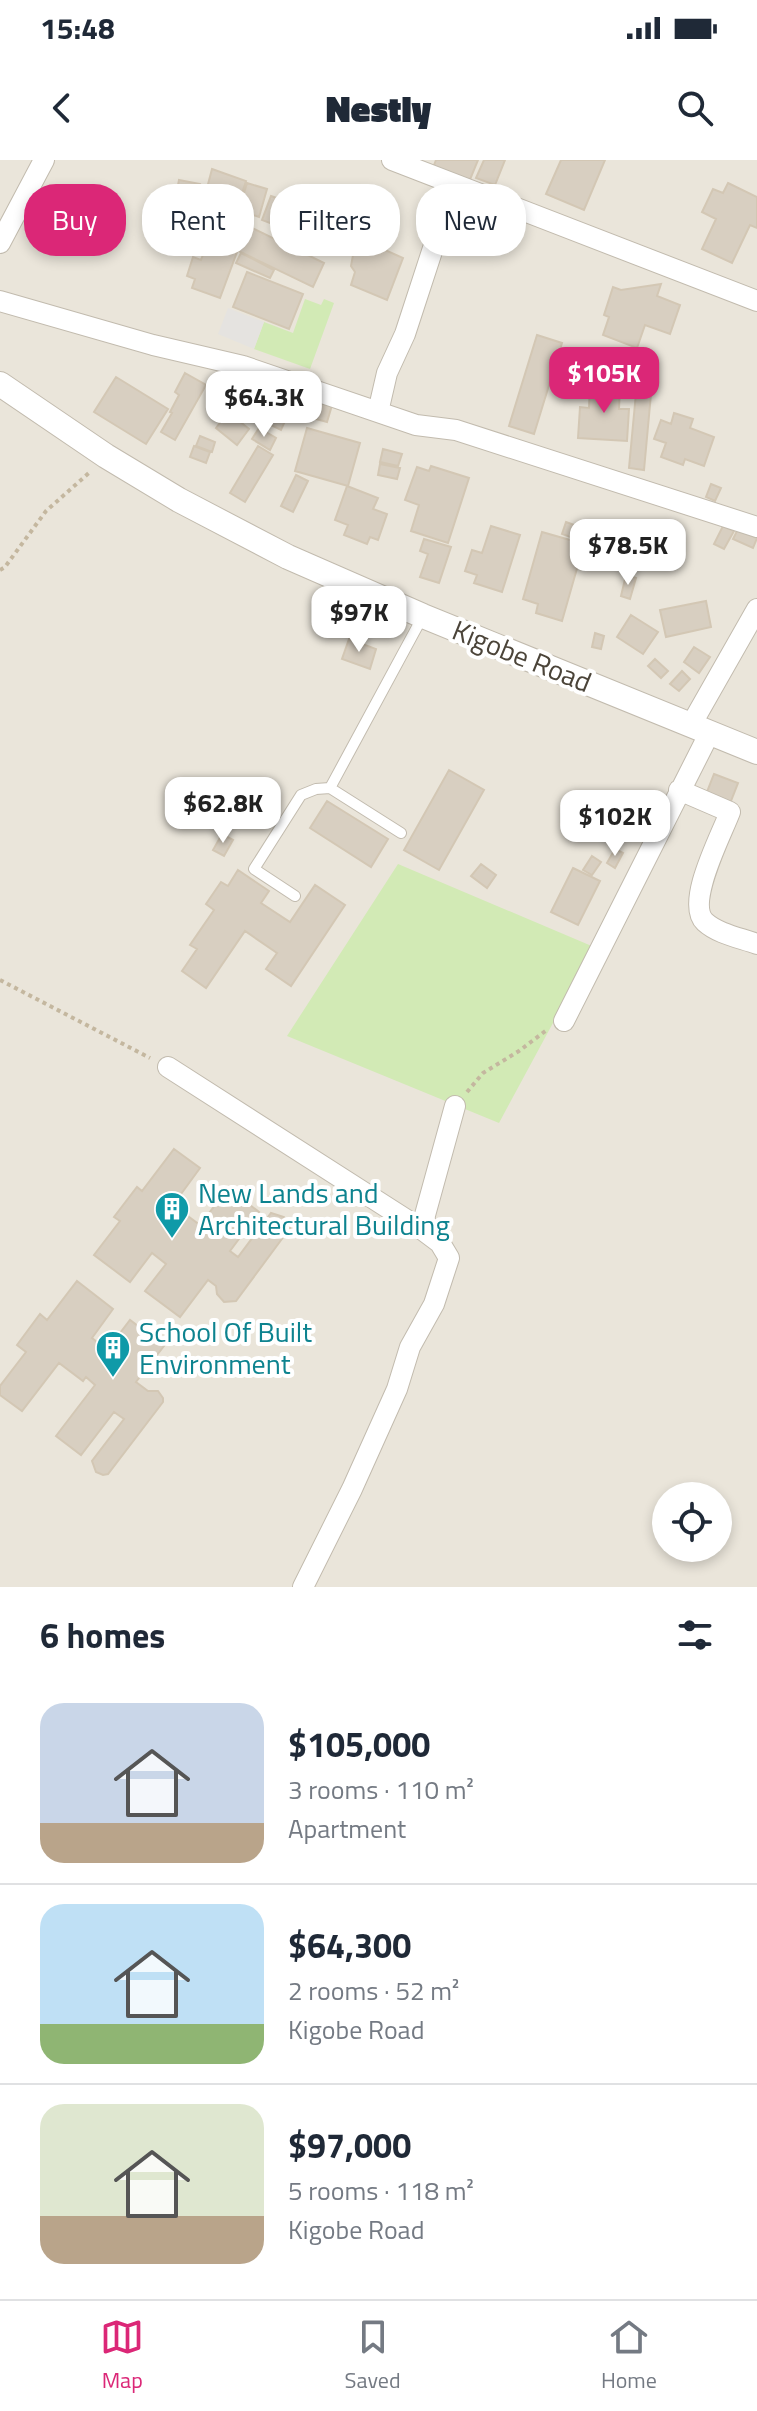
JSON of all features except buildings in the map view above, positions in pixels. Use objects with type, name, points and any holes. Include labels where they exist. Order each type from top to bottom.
[{"type":"street","points":[[0,243],[44,160]]},
{"type":"street","points":[[392,160],[454,184]]},
{"type":"street","points":[[526,212],[757,301]]},
{"type":"street","points":[[378,412],[387,373],[405,334],[430,256]]},
{"type":"street","points":[[0,301],[153,345],[243,366],[416,425],[456,430],[757,527]]},
{"type":"street","name":"Kigobe Road","points":[[0,384],[106,456],[179,500],[261,543],[423,616],[757,752]]},
{"type":"street","points":[[564,1021],[679,790],[700,730],[757,609]]},
{"type":"street","points":[[679,790],[730,812],[699,891],[698,911],[704,921],[714,928],[757,944]]},
{"type":"street","points":[[168,1067],[424,1231],[440,1243],[449,1258],[434,1304],[410,1347],[397,1389],[303,1587]]},
{"type":"street","points":[[424,1231],[425,1215],[455,1106]]},
{"type":"lane","points":[[330,788],[423,616]]},
{"type":"lane","points":[[295,896],[254,869],[301,795],[330,788],[401,833]]},
{"type":"path","points":[[0,570],[46,511],[106,456]]},
{"type":"path","points":[[0,980],[168,1067]]},
{"type":"path","points":[[455,1106],[483,1073],[519,1051],[539,1033],[564,1021]]},
{"type":"shaded area","points":[[0,160],[757,160],[757,1587],[0,1587]]},
{"type":"shaded area","points":[[228,308],[264,322],[254,349],[218,334]]},
{"type":"green space","points":[[305,299],[321,305],[324,299],[334,303],[310,369],[254,349],[264,322],[293,333]]},
{"type":"green space","points":[[398,864],[594,947],[499,1123],[287,1036]]},
{"type":"place","name":"New Lands and Architectural Building","points":[[172,1240]]},
{"type":"place","name":"School Of Built Environment","points":[[113,1379]]}]
